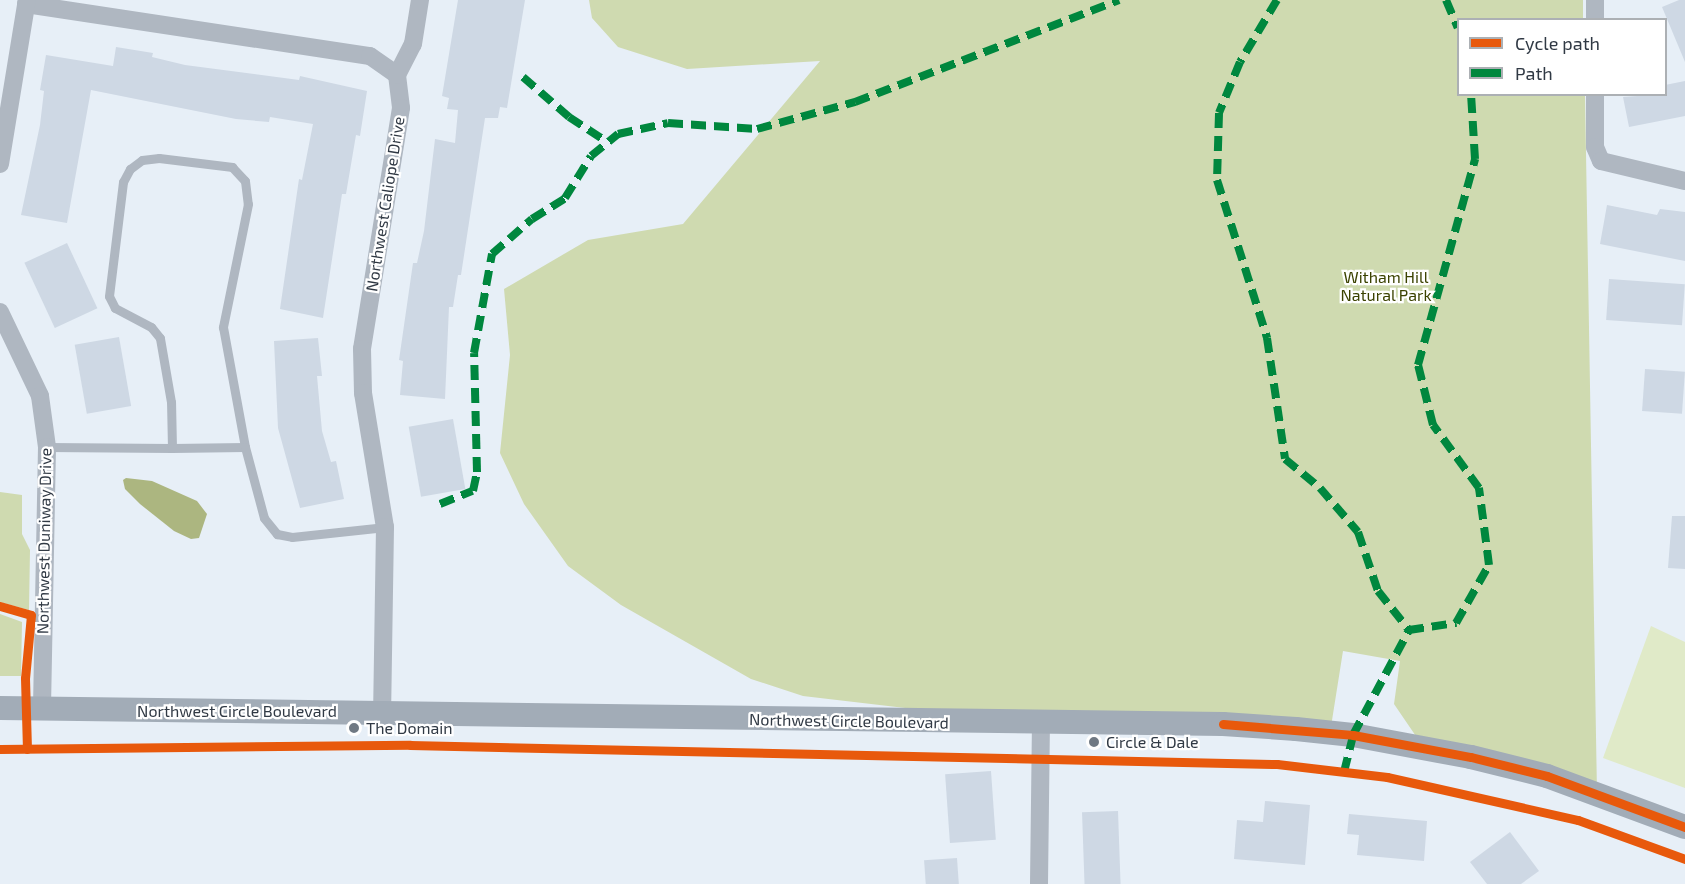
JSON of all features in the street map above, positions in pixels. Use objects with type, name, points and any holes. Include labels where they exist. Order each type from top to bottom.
[{"type":"main road","name":"Northwest Circle Boulevard","points":[[0,708],[382,712],[1041,724],[1223,724],[1353,735],[1547,776],[1685,826]]},
{"type":"street","points":[[0,164],[26,2],[370,56],[397,75],[413,44],[420,0]]},
{"type":"street","points":[[1594,0],[1595,18]]},
{"type":"street","name":"Northwest Caliope Drive","points":[[382,712],[385,527],[363,393],[362,349],[401,108],[397,75]]},
{"type":"street","points":[[1595,96],[1595,147],[1601,161],[1685,181]]},
{"type":"street","name":"Northwest Duniway Drive","points":[[0,312],[40,396],[47,447],[42,708]]},
{"type":"street","points":[[1039,884],[1041,724]]},
{"type":"lane","points":[[172,448],[171,402],[160,338],[151,327],[115,308],[110,296],[123,182],[130,169],[142,160],[159,158],[232,167],[245,181],[248,204],[223,327],[245,447],[264,518],[277,534],[291,537],[385,527]]},
{"type":"lane","points":[[47,447],[245,447]]},
{"type":"shaded area","points":[[126,478],[152,481],[197,501],[207,514],[199,538],[191,539],[174,531],[140,504],[125,489],[123,480]]},
{"type":"shaded area","points":[[1651,626],[1685,642],[1685,788],[1603,758]]},
{"type":"green space","name":"Witham Hill Natural Park","points":[[589,0],[1583,0],[1583,18],[1457,18],[1457,96],[1585,96],[1597,793],[1424,748],[1394,704],[1400,661],[1343,651],[1330,733],[1041,724],[803,696],[751,679],[621,605],[568,566],[524,504],[500,453],[510,355],[504,289],[588,240],[683,224],[820,61],[687,69],[618,47],[592,18]]},
{"type":"green space","points":[[0,492],[22,495],[22,534],[30,550],[29,610],[0,602]]},
{"type":"green space","points":[[0,614],[22,622],[21,676],[0,676]]},
{"type":"building","points":[[458,0],[525,0],[507,108],[500,107],[498,118],[485,118],[461,275],[458,275],[453,307],[449,307],[445,399],[400,395],[403,361],[399,360],[413,263],[417,263],[424,231],[435,139],[455,143],[458,110],[447,109],[449,98],[442,96]]},
{"type":"building","points":[[1685,0],[1685,62],[1667,18],[1662,7]]},
{"type":"building","points":[[116,47],[153,53],[152,57],[185,65],[299,80],[300,76],[367,91],[360,136],[356,135],[346,194],[342,194],[323,318],[280,309],[299,179],[302,180],[313,124],[270,117],[269,122],[236,119],[91,90],[67,223],[21,215],[40,125],[44,91],[40,90],[46,55],[113,66]]},
{"type":"building","points":[[1685,81],[1685,116],[1629,127],[1623,97],[1667,96],[1667,85]]},
{"type":"building","points":[[1607,205],[1657,215],[1660,209],[1685,212],[1685,261],[1600,244]]},
{"type":"building","points":[[67,243],[97,308],[55,328],[24,263]]},
{"type":"building","points":[[1609,279],[1685,284],[1682,325],[1606,320]]},
{"type":"building","points":[[119,337],[131,406],[87,414],[75,345]]},
{"type":"building","points":[[318,338],[322,376],[317,376],[322,431],[331,462],[336,461],[344,499],[300,508],[278,428],[274,341]]},
{"type":"building","points":[[1645,369],[1685,372],[1682,414],[1642,411]]},
{"type":"building","points":[[453,419],[465,489],[421,497],[409,427]]},
{"type":"building","points":[[1672,516],[1685,516],[1685,569],[1668,568]]},
{"type":"building","points":[[991,771],[996,840],[950,843],[945,774]]},
{"type":"building","points":[[1265,801],[1310,805],[1305,865],[1234,859],[1237,820],[1263,822]]},
{"type":"building","points":[[1118,811],[1121,884],[1085,884],[1082,812]]},
{"type":"building","points":[[1349,814],[1427,821],[1424,861],[1357,855],[1359,835],[1347,834]]},
{"type":"building","points":[[1510,832],[1539,871],[1521,884],[1487,884],[1470,862]]},
{"type":"building","points":[[957,858],[959,884],[926,884],[924,860]]},
{"type":"marked path","points":[[440,504],[473,491],[477,472],[474,353],[492,254],[532,219],[565,198],[591,156],[618,134],[668,123],[757,129],[855,102],[1119,0]]},
{"type":"marked path","points":[[1277,0],[1240,62],[1219,113],[1217,180],[1267,338],[1285,459],[1320,488],[1358,532],[1378,591],[1409,630],[1456,623],[1489,565],[1479,488],[1433,425],[1418,365],[1475,159],[1471,96]]},
{"type":"marked path","points":[[1446,0],[1457,26]]},
{"type":"marked path","points":[[523,77],[569,117],[607,142]]},
{"type":"marked path","points":[[1344,772],[1353,735],[1409,630]]},
{"type":"cycle path","points":[[0,606],[31,615],[25,678],[27,749]]},
{"type":"cycle path","points":[[1223,724],[1353,735],[1471,757],[1547,776],[1685,827]]},
{"type":"cycle path","points":[[0,749],[410,745],[1277,764],[1387,777],[1578,820],[1685,859]]},
{"type":"place","name":"The Domain","points":[[354,728]]},
{"type":"place","name":"Circle & Dale","points":[[1094,742]]}]
